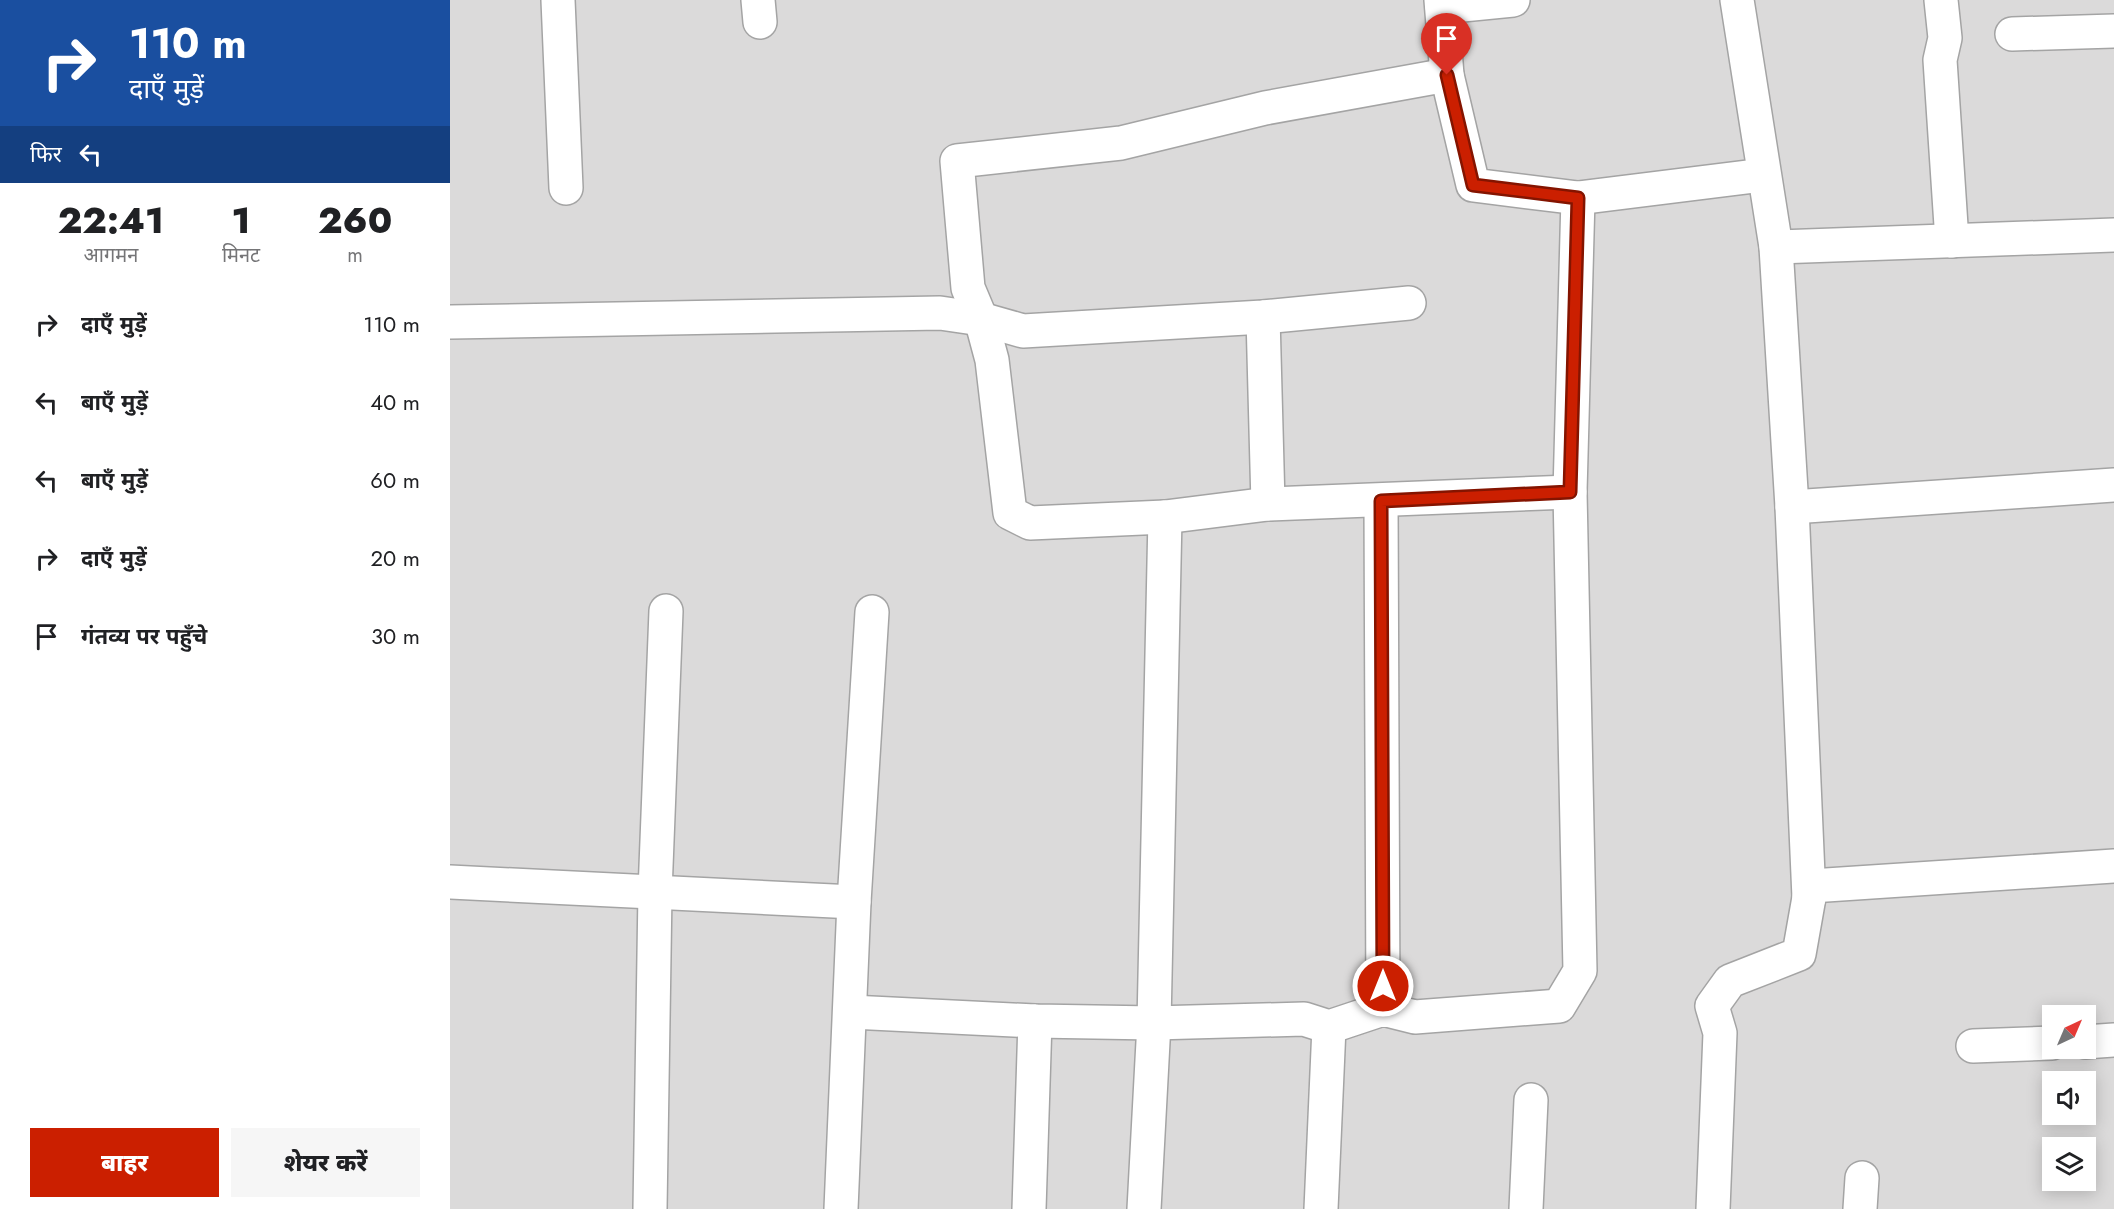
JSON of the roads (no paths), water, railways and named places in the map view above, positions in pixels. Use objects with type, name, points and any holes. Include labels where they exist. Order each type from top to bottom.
[{"type":"street","points":[[558,0],[566,188]]},
{"type":"street","points":[[1512,0],[1442,4],[1447,75],[1473,185],[1578,198],[1763,175]]},
{"type":"street","points":[[1737,0],[1776,247],[1792,507],[1809,898]]},
{"type":"street","points":[[1941,0],[1945,38],[1940,60],[1952,241]]},
{"type":"street","points":[[2012,34],[2114,31]]},
{"type":"street","points":[[1447,75],[1265,108],[1121,144],[957,161],[968,288],[981,320],[992,360],[1010,513],[1030,523],[1166,518],[1268,504],[1570,492]]},
{"type":"street","points":[[851,1012],[1035,1021],[1154,1023],[1304,1019],[1329,1027],[1383,1009],[1415,1017],[1558,1006],[1580,971],[1570,492],[1578,198]]},
{"type":"street","points":[[1776,247],[2114,235]]},
{"type":"street","points":[[450,322],[940,313],[981,320],[1023,331],[1263,317],[1409,303]]},
{"type":"street","points":[[1263,317],[1268,504]]},
{"type":"street","points":[[1792,507],[2114,485]]},
{"type":"street","points":[[1381,501],[1383,1009]]},
{"type":"street","points":[[1144,1209],[1154,1023],[1166,518]]},
{"type":"street","points":[[650,1209],[655,892],[666,611]]},
{"type":"street","points":[[841,1209],[854,903],[872,612]]},
{"type":"street","points":[[1713,1209],[1720,1033],[1712,1006],[1730,981],[1799,954],[1811,886],[2114,866]]},
{"type":"street","points":[[450,882],[854,903]]},
{"type":"street","points":[[1029,1209],[1035,1021]]},
{"type":"street","points":[[1321,1209],[1329,1027]]},
{"type":"street","points":[[2096,1041],[2114,1040]]},
{"type":"street","points":[[1973,1046],[2042,1043]]},
{"type":"street","points":[[1526,1209],[1531,1100]]}]
